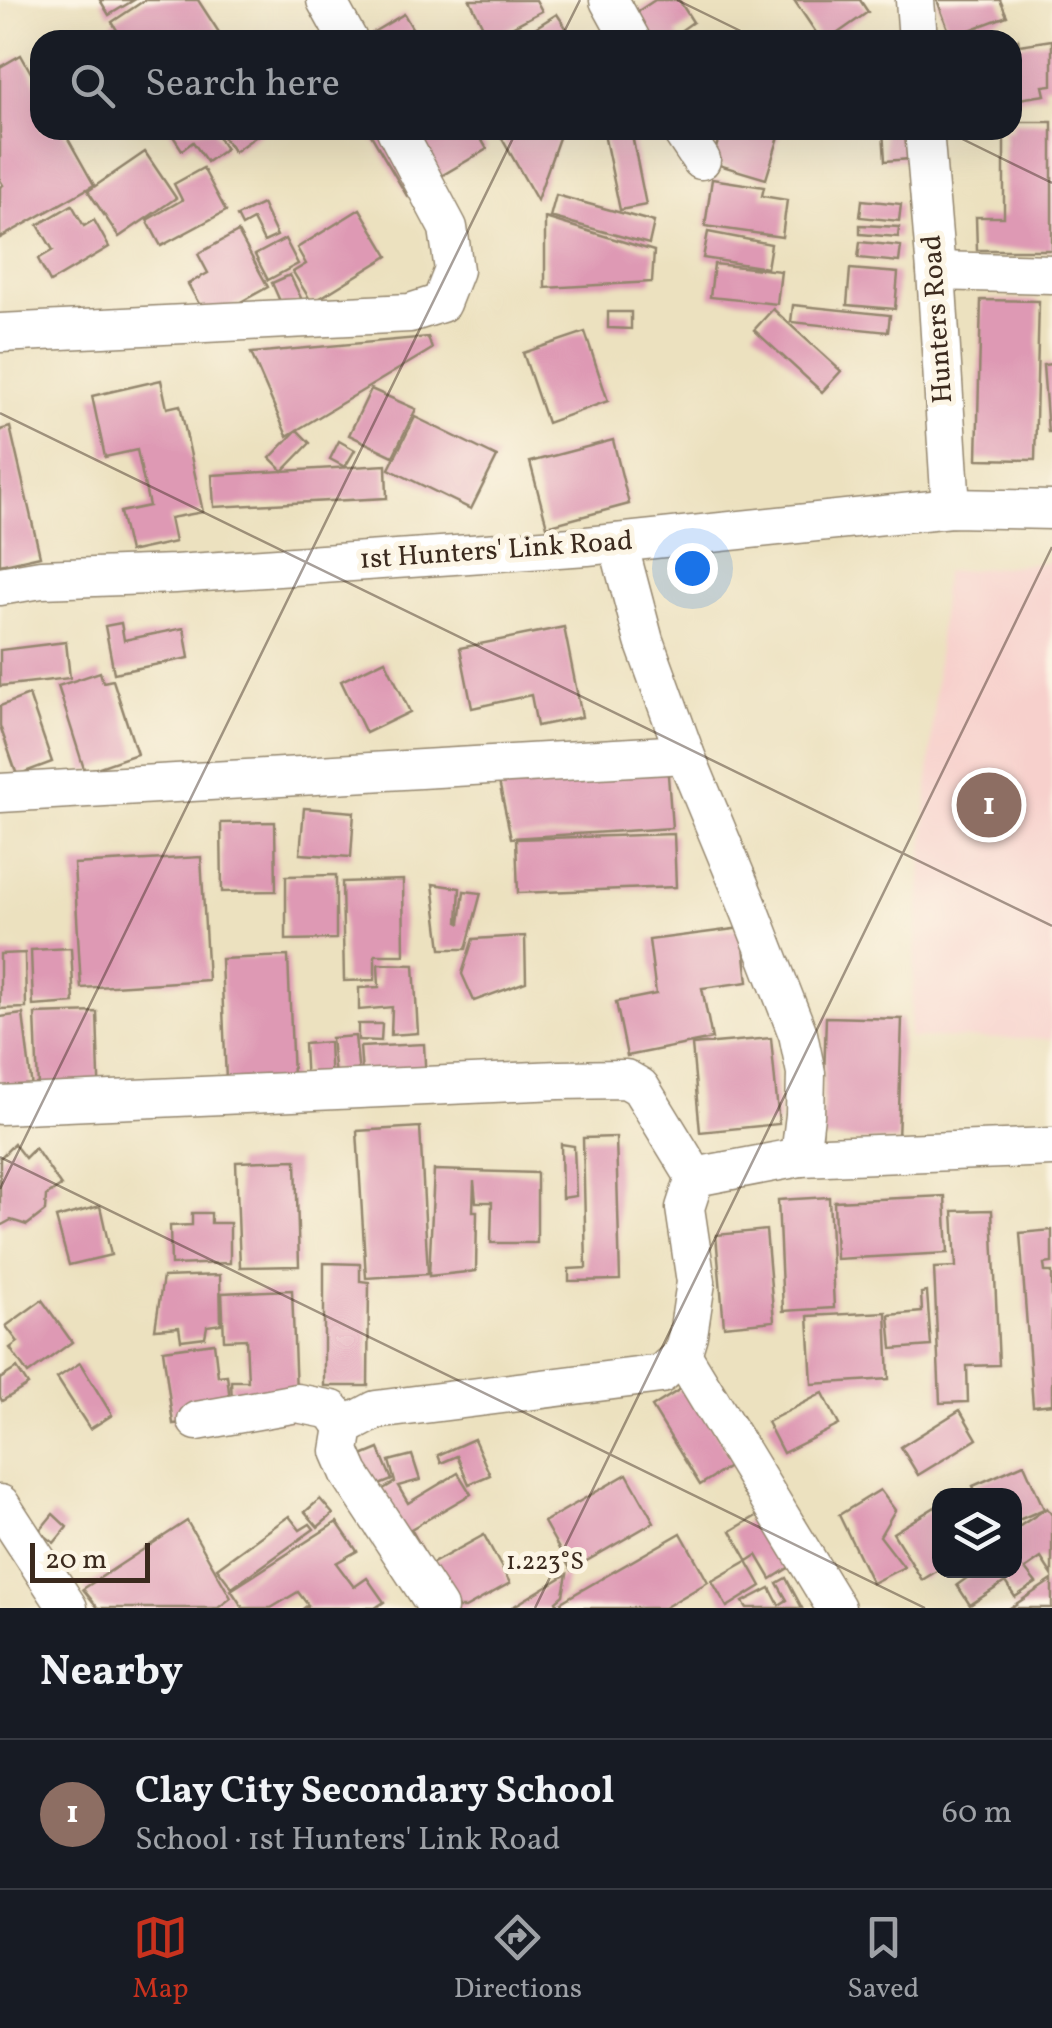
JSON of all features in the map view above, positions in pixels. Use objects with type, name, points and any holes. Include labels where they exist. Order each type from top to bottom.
[{"type":"street","points":[[326,0],[342,30]]},
{"type":"street","points":[[610,0],[626,30]]},
{"type":"street","points":[[914,0],[917,30]]},
{"type":"street","points":[[0,333],[410,313],[441,303],[454,270],[448,228],[401,140]]},
{"type":"street","name":"Hunters Road","points":[[925,140],[951,508]]},
{"type":"street","points":[[936,271],[1052,274]]},
{"type":"street","name":"1st Hunters' Link Road","points":[[0,586],[40,579],[174,574],[618,543],[951,508],[1052,510]]},
{"type":"street","points":[[618,543],[644,641],[685,754],[798,1034],[806,1073],[800,1157]]},
{"type":"street","points":[[0,793],[685,754]]},
{"type":"street","points":[[0,1105],[539,1081],[626,1080],[640,1087],[694,1177],[685,1208],[696,1282],[682,1355],[661,1374],[376,1410],[344,1428]]},
{"type":"street","points":[[694,1177],[800,1157],[1052,1148]]},
{"type":"street","points":[[682,1355],[836,1608]]},
{"type":"street","points":[[197,1421],[297,1403],[332,1410],[344,1428],[340,1451],[350,1474],[438,1608]]},
{"type":"street","points":[[0,1504],[68,1608]]},
{"type":"shaded area","points":[[1052,562],[1052,1039],[909,1038],[944,572]]},
{"type":"building","points":[[100,0],[134,0],[109,15]]},
{"type":"building","points":[[145,0],[198,0],[218,30],[117,30],[112,22]]},
{"type":"building","points":[[470,0],[536,0],[542,11],[506,30],[485,30]]},
{"type":"building","points":[[655,0],[679,0],[693,22],[682,30],[625,30],[620,23]]},
{"type":"building","points":[[794,0],[860,0],[868,12],[842,30],[814,30]]},
{"type":"building","points":[[937,0],[1000,0],[1007,16],[970,30],[948,30]]},
{"type":"building","points":[[404,14],[413,30],[377,30]]},
{"type":"building","points":[[557,14],[567,30],[532,30]]},
{"type":"building","points":[[1052,40],[1052,85],[1043,86],[1045,95],[1022,98],[1022,45]]},
{"type":"building","points":[[21,55],[30,71],[30,140],[69,140],[94,185],[0,238],[3,185],[0,67]]},
{"type":"building","points":[[1022,122],[1052,122],[1052,250],[977,250],[976,217],[1004,217],[1004,140],[1022,140]]},
{"type":"building","points":[[176,140],[220,140],[226,149],[207,162],[193,142],[182,150]]},
{"type":"building","points":[[225,140],[251,140],[234,152]]},
{"type":"building","points":[[374,140],[482,140],[487,149],[407,196]]},
{"type":"building","points":[[503,140],[558,140],[537,200]]},
{"type":"building","points":[[605,140],[633,140],[646,205],[620,210]]},
{"type":"building","points":[[718,140],[778,140],[766,179],[712,163]]},
{"type":"building","points":[[884,140],[909,140],[910,159],[885,161]]},
{"type":"building","points":[[145,152],[176,198],[119,237],[88,191]]},
{"type":"building","points":[[203,168],[226,211],[161,246],[147,220],[182,200],[174,184]]},
{"type":"building","points":[[712,179],[764,187],[762,196],[787,200],[782,237],[705,226]]},
{"type":"building","points":[[556,195],[654,222],[649,244],[550,217]]},
{"type":"building","points":[[862,200],[901,204],[899,221],[860,217]]},
{"type":"building","points":[[262,204],[277,236],[264,242],[253,220],[242,226],[237,216]]},
{"type":"building","points":[[72,205],[84,226],[94,220],[109,247],[50,282],[38,259],[53,250],[38,225]]},
{"type":"building","points":[[360,209],[388,256],[312,303],[293,272],[306,264],[297,248]]},
{"type":"building","points":[[545,218],[654,251],[652,282],[545,288]]},
{"type":"building","points":[[860,225],[899,227],[898,237],[860,234]]},
{"type":"building","points":[[238,232],[268,287],[208,320],[188,284],[208,273],[198,254]]},
{"type":"building","points":[[708,232],[771,244],[767,268],[703,258]]},
{"type":"building","points":[[285,239],[298,264],[268,280],[255,255]]},
{"type":"building","points":[[860,242],[901,246],[899,262],[858,258]]},
{"type":"building","points":[[714,264],[781,271],[777,304],[710,297]]},
{"type":"building","points":[[850,269],[898,273],[895,309],[847,305]]},
{"type":"building","points":[[290,275],[302,300],[283,308],[272,283]]},
{"type":"building","points":[[981,300],[1039,301],[1035,460],[977,459]]},
{"type":"building","points":[[793,305],[890,315],[888,332],[791,322]]},
{"type":"building","points":[[773,309],[841,371],[822,392],[754,330]]},
{"type":"building","points":[[608,312],[631,312],[631,329],[608,328]]},
{"type":"building","points":[[585,332],[608,401],[547,423],[523,353]]},
{"type":"building","points":[[428,337],[432,349],[287,436],[251,353]]},
{"type":"building","points":[[1052,364],[1052,432],[1048,432],[1043,365]]},
{"type":"building","points":[[161,380],[167,408],[180,405],[203,512],[170,518],[175,542],[129,552],[120,512],[149,506],[137,450],[105,457],[92,396]]},
{"type":"building","points":[[371,389],[416,409],[393,456],[349,435]]},
{"type":"building","points":[[415,417],[497,457],[471,509],[389,469]]},
{"type":"building","points":[[10,427],[40,556],[0,565],[0,430]]},
{"type":"building","points":[[297,430],[310,443],[283,471],[270,458]]},
{"type":"building","points":[[613,440],[629,504],[547,526],[530,462]]},
{"type":"building","points":[[339,441],[355,450],[345,467],[330,459]]},
{"type":"building","points":[[386,465],[387,498],[214,507],[212,475]]},
{"type":"building","points":[[121,623],[124,640],[184,628],[189,658],[114,673],[105,626]]},
{"type":"building","points":[[564,627],[582,717],[537,726],[531,695],[472,708],[460,648]]},
{"type":"building","points":[[66,642],[70,678],[0,686],[0,650]]},
{"type":"building","points":[[385,660],[410,712],[366,733],[341,681]]},
{"type":"building","points":[[100,672],[103,682],[113,680],[137,754],[85,772],[58,686]]},
{"type":"building","points":[[29,695],[52,762],[17,775],[0,726],[0,706]]},
{"type":"building","points":[[667,762],[672,828],[511,838],[498,777]]},
{"type":"building","points":[[304,808],[354,812],[351,857],[300,854]]},
{"type":"building","points":[[275,822],[276,891],[222,892],[221,823]]},
{"type":"building","points":[[674,834],[676,887],[518,893],[516,839]]},
{"type":"building","points":[[201,857],[208,980],[81,988],[74,864]]},
{"type":"building","points":[[336,875],[336,939],[286,940],[286,876]]},
{"type":"building","points":[[403,880],[404,955],[375,955],[375,980],[344,981],[342,882]]},
{"type":"building","points":[[433,884],[460,888],[460,923],[464,891],[481,893],[466,949],[441,949]]},
{"type":"building","points":[[742,928],[748,982],[702,988],[712,1039],[627,1056],[616,1002],[656,994],[649,940]]},
{"type":"building","points":[[525,936],[526,982],[474,1001],[462,974],[473,939]]},
{"type":"building","points":[[71,948],[74,1003],[33,1006],[31,950]]},
{"type":"building","points":[[25,953],[26,1008],[0,1009],[0,954]]},
{"type":"building","points":[[288,956],[294,1102],[227,1105],[221,959]]},
{"type":"building","points":[[378,964],[414,965],[418,1033],[391,1035],[392,1007],[359,1010],[359,988],[379,987]]},
{"type":"building","points":[[97,1012],[100,1110],[39,1113],[35,1014]]},
{"type":"building","points":[[23,1014],[35,1113],[0,1116],[0,1017]]},
{"type":"building","points":[[826,1017],[902,1019],[898,1141],[822,1139]]},
{"type":"building","points":[[358,1024],[382,1024],[381,1041],[358,1040]]},
{"type":"building","points":[[355,1036],[360,1084],[336,1086],[331,1038]]},
{"type":"building","points":[[771,1038],[779,1124],[700,1132],[692,1045]]},
{"type":"building","points":[[329,1042],[331,1085],[306,1086],[304,1044]]},
{"type":"building","points":[[424,1044],[426,1084],[363,1088],[360,1047]]},
{"type":"building","points":[[420,1127],[428,1274],[366,1278],[357,1131]]},
{"type":"building","points":[[616,1137],[620,1280],[569,1281],[569,1269],[586,1268],[583,1138]]},
{"type":"building","points":[[14,1144],[25,1158],[35,1148],[61,1186],[46,1196],[45,1211],[27,1225],[11,1220],[0,1226],[0,1158]]},
{"type":"building","points":[[561,1144],[574,1146],[576,1196],[562,1198]]},
{"type":"building","points":[[296,1160],[299,1266],[240,1267],[236,1162]]},
{"type":"building","points":[[434,1170],[537,1173],[537,1243],[491,1243],[492,1202],[476,1202],[474,1181],[476,1271],[429,1276]]},
{"type":"building","points":[[945,1196],[948,1253],[836,1259],[834,1201]]},
{"type":"building","points":[[829,1197],[834,1308],[783,1311],[778,1200]]},
{"type":"building","points":[[100,1206],[111,1255],[69,1265],[56,1218]]},
{"type":"building","points":[[992,1210],[999,1365],[967,1366],[968,1402],[940,1403],[934,1268],[956,1267],[953,1211]]},
{"type":"building","points":[[192,1213],[211,1213],[211,1223],[230,1223],[230,1263],[171,1265],[170,1226],[192,1225]]},
{"type":"building","points":[[766,1230],[774,1321],[724,1326],[716,1235]]},
{"type":"building","points":[[1052,1230],[1052,1263],[1044,1264],[1045,1272],[1052,1272],[1052,1404],[1033,1406],[1020,1233]]},
{"type":"building","points":[[324,1263],[360,1264],[360,1281],[369,1282],[368,1386],[324,1386]]},
{"type":"building","points":[[220,1275],[221,1324],[207,1326],[205,1337],[181,1340],[179,1327],[155,1329],[163,1277]]},
{"type":"building","points":[[292,1290],[297,1419],[233,1422],[231,1381],[248,1381],[246,1339],[224,1340],[222,1293]]},
{"type":"building","points":[[927,1292],[931,1346],[892,1349],[889,1315],[922,1312],[921,1293]]},
{"type":"building","points":[[42,1300],[72,1342],[28,1374],[10,1348],[18,1342],[6,1326]]},
{"type":"building","points":[[886,1312],[889,1379],[812,1384],[808,1316]]},
{"type":"building","points":[[214,1343],[218,1376],[227,1375],[232,1417],[173,1424],[163,1350]]},
{"type":"building","points":[[80,1363],[112,1415],[90,1429],[57,1378]]},
{"type":"building","points":[[17,1368],[28,1385],[2,1401],[0,1379]]},
{"type":"building","points":[[687,1385],[735,1463],[700,1485],[652,1407]]},
{"type":"building","points":[[823,1393],[839,1425],[783,1453],[767,1422]]},
{"type":"building","points":[[960,1410],[977,1439],[918,1475],[901,1447]]},
{"type":"building","points":[[474,1439],[490,1475],[469,1484],[457,1456],[441,1463],[438,1455]]},
{"type":"building","points":[[379,1449],[392,1480],[346,1498],[333,1468]]},
{"type":"building","points":[[412,1455],[420,1480],[398,1486],[408,1503],[458,1473],[471,1494],[411,1529],[431,1564],[484,1535],[510,1583],[465,1608],[437,1608],[358,1504],[395,1482],[389,1461]]},
{"type":"building","points":[[1024,1464],[1044,1509],[1022,1519],[1022,1488],[973,1486]]},
{"type":"building","points":[[627,1474],[654,1522],[571,1570],[544,1522]]},
{"type":"building","points":[[880,1490],[895,1510],[880,1536],[904,1567],[872,1583],[839,1515]]},
{"type":"building","points":[[320,1499],[333,1514],[318,1527],[305,1512]]},
{"type":"building","points":[[1047,1508],[1052,1515],[1052,1575],[1041,1558],[1025,1569],[1036,1583],[1015,1597],[1005,1582],[970,1605],[957,1585],[967,1578],[1022,1578],[1022,1525]]},
{"type":"building","points":[[932,1509],[932,1574],[922,1580],[893,1533]]},
{"type":"building","points":[[765,1511],[796,1563],[771,1579],[757,1555],[748,1561],[731,1531]]},
{"type":"building","points":[[53,1514],[67,1527],[54,1543],[39,1531]]},
{"type":"building","points":[[289,1516],[300,1530],[310,1524],[314,1529],[232,1588],[217,1568]]},
{"type":"building","points":[[187,1521],[231,1598],[218,1608],[98,1608],[83,1589]]},
{"type":"building","points":[[337,1522],[357,1551],[336,1563],[354,1587],[367,1578],[384,1602],[375,1608],[304,1608],[308,1605],[298,1592],[271,1608],[243,1608],[231,1590]]},
{"type":"building","points":[[681,1533],[708,1582],[664,1608],[564,1608],[561,1602]]},
{"type":"building","points":[[747,1561],[761,1586],[727,1607],[712,1581]]},
{"type":"building","points":[[567,1574],[563,1595],[556,1601],[559,1608],[511,1608]]},
{"type":"building","points":[[786,1578],[802,1608],[747,1608],[743,1602],[770,1588],[779,1605],[787,1600],[777,1583]]},
{"type":"building","points":[[1052,1580],[1052,1608],[1010,1608]]},
{"type":"place","name":"Clay City Secondary School","points":[[989,805]]}]
